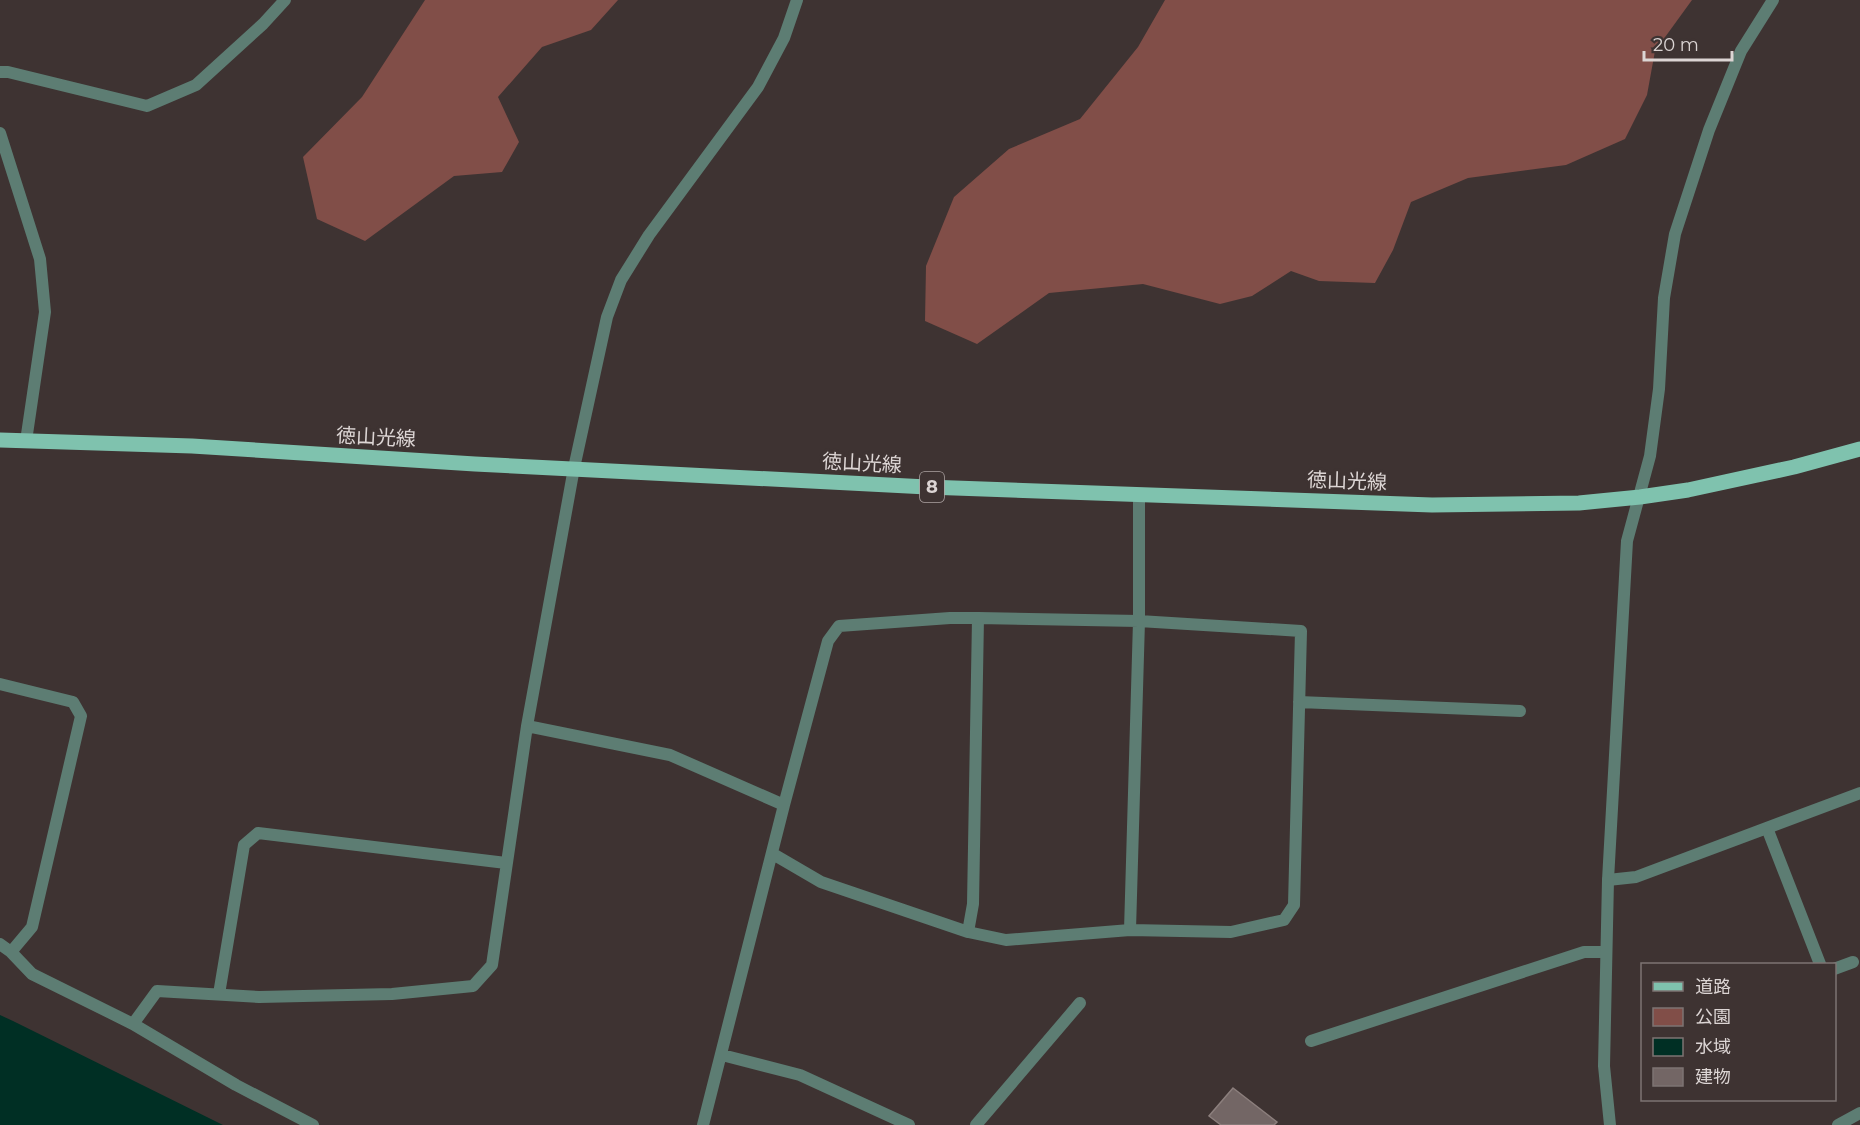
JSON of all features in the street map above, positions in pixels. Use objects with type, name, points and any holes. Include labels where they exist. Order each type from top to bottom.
[{"type":"main road","name":"徳山光線","points":[[0,440],[192,446],[927,487],[1432,506],[1580,503],[1640,497],[1688,490],[1794,467],[1860,449]]},
{"type":"street","points":[[0,72],[8,72],[147,106],[196,86],[263,24],[285,0]]},
{"type":"street","points":[[133,1024],[157,991],[259,997],[392,994],[473,987],[492,965],[527,726],[574,468],[607,317],[621,280],[649,235],[758,87],[784,38],[797,0]]},
{"type":"street","points":[[1610,1125],[1604,1066],[1608,880],[1627,541],[1652,445],[1659,389],[1664,298],[1675,234],[1709,130],[1741,51],[1773,0]]},
{"type":"street","points":[[0,134],[40,259],[45,312],[26,441]]},
{"type":"street","points":[[1130,930],[1139,621],[1139,495]]},
{"type":"street","points":[[968,932],[973,904],[978,618]]},
{"type":"street","points":[[703,1125],[828,641],[839,626],[978,618],[1139,621],[1301,631],[1294,905],[1284,920],[1230,932],[1130,930],[1006,940],[968,932],[821,882],[773,854]]},
{"type":"street","points":[[0,684],[73,702],[81,716],[32,927],[11,952]]},
{"type":"street","points":[[1299,702],[1520,711]]},
{"type":"street","points":[[527,726],[670,755],[784,805]]},
{"type":"street","points":[[1608,880],[1636,877],[1860,793]]},
{"type":"street","points":[[1767,828],[1820,963]]},
{"type":"street","points":[[219,994],[244,844],[258,833],[506,862]]},
{"type":"street","points":[[0,944],[11,952],[32,975],[133,1024],[236,1085],[313,1125]]},
{"type":"street","points":[[1311,1041],[1584,952],[1606,952]]},
{"type":"street","points":[[1836,968],[1853,962]]},
{"type":"street","points":[[976,1125],[1080,1003]]},
{"type":"street","points":[[722,1054],[800,1075],[909,1125]]},
{"type":"street","points":[[1838,1125],[1860,1113]]},
{"type":"green space","points":[[425,0],[618,0],[591,30],[542,47],[498,97],[519,142],[502,172],[454,176],[365,241],[317,219],[303,157],[362,97]]},
{"type":"green space","points":[[1165,0],[1692,0],[1655,51],[1647,95],[1625,139],[1566,165],[1468,178],[1411,202],[1393,250],[1375,283],[1319,281],[1291,271],[1252,296],[1220,304],[1143,284],[1049,293],[977,344],[925,321],[926,266],[954,197],[1009,149],[1080,119],[1138,47]]},
{"type":"water","points":[[0,1015],[13,1021],[223,1125],[0,1125]]},
{"type":"building","points":[[1233,1088],[1277,1122],[1274,1125],[1221,1125],[1209,1116]]}]
